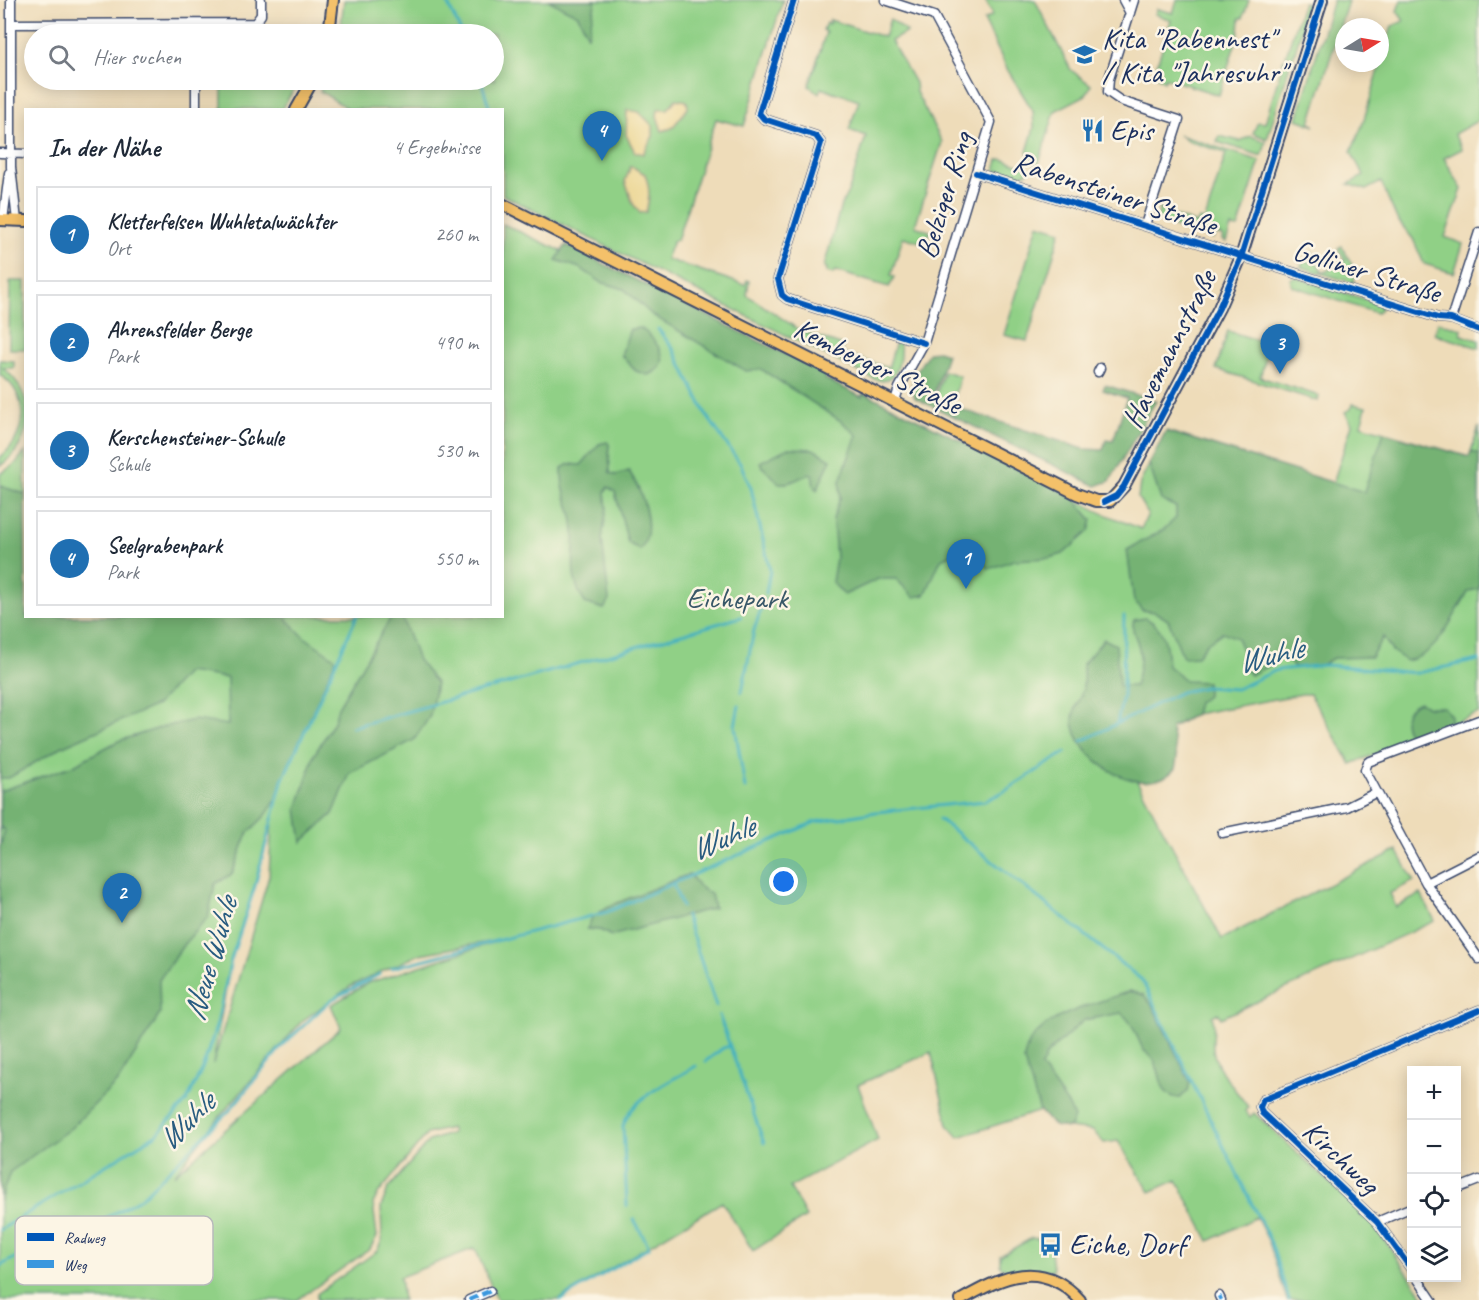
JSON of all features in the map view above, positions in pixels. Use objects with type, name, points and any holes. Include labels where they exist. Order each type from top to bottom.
[{"type":"main road","points":[[330,24],[333,0]]},
{"type":"main road","name":"Havemannstraße","points":[[1104,502],[1116,496],[1124,486],[1219,308],[1241,256],[1322,0]]},
{"type":"main road","points":[[301,108],[309,90]]},
{"type":"main road","name":"Kemberger Straße","points":[[507,207],[1077,494],[1104,502]]},
{"type":"main road","points":[[1,220],[21,221]]},
{"type":"main road","points":[[961,1300],[1000,1279],[1030,1275],[1054,1280],[1080,1300]]},
{"type":"street","points":[[11,0],[11,167],[21,221]]},
{"type":"street","points":[[11,24],[255,23],[261,15],[261,0]]},
{"type":"street","points":[[794,0],[759,113],[764,119],[816,136],[821,143],[778,279],[780,290],[787,299],[924,343]]},
{"type":"street","name":"Belziger Ring","points":[[885,0],[934,15],[990,122],[924,343],[899,387],[895,401]]},
{"type":"street","points":[[1123,0],[1130,13]]},
{"type":"street","name":"Rabensteiner Straße","points":[[1134,0],[1108,92],[1118,100],[1179,120],[1145,225]]},
{"type":"street","points":[[195,108],[196,90]]},
{"type":"street","points":[[0,153],[24,154]]},
{"type":"street","points":[[1,220],[11,167]]},
{"type":"street","name":"Rabensteiner Straße","points":[[976,173],[1241,256]]},
{"type":"street","points":[[1451,319],[1479,232]]},
{"type":"street","name":"Golliner Straße","points":[[1241,256],[1438,318],[1451,319],[1479,330]]},
{"type":"street","points":[[1479,720],[1368,762],[1365,770],[1426,883],[1479,959]]},
{"type":"street","points":[[1222,833],[1347,807],[1377,792]]},
{"type":"street","points":[[1426,883],[1479,856]]},
{"type":"street","name":"Kirchweg","points":[[1407,1263],[1377,1222],[1268,1119],[1260,1107],[1263,1100],[1479,1010]]},
{"type":"street","points":[[1461,1187],[1479,1180]]},
{"type":"street","points":[[1377,1222],[1407,1209]]},
{"type":"street","points":[[1420,1282],[1432,1300]]},
{"type":"street","points":[[469,1300],[490,1291]]},
{"type":"green space","points":[[344,0],[783,0],[744,126],[716,119],[677,240],[673,241],[666,259],[745,285],[747,280],[749,281],[747,295],[801,331],[843,346],[842,353],[888,368],[895,345],[900,340],[897,370],[889,379],[883,381],[874,379],[504,195],[504,108],[346,108],[320,91],[504,90],[504,24],[341,24]]},
{"type":"green space","points":[[548,0],[596,0],[588,36],[578,15]]},
{"type":"green space","points":[[985,0],[1035,0],[1071,70],[1091,85],[1086,95],[1055,111],[1037,169],[1027,152],[1034,128],[1033,111],[1007,69],[984,20],[993,15]]},
{"type":"green space","points":[[1177,0],[1249,0],[1243,18],[1240,18],[1239,32],[1219,95],[1165,78],[1164,81],[1154,74],[1171,20],[1155,14],[1157,9],[1173,13]]},
{"type":"green space","points":[[1333,0],[1348,1],[1343,18],[1335,18],[1335,43],[1310,123],[1315,126],[1297,119]]},
{"type":"green space","points":[[1401,0],[1479,0],[1479,120],[1454,134],[1462,149],[1444,158],[1462,189],[1445,237],[1463,244],[1454,273],[1424,264],[1413,239],[1397,219],[1381,182],[1366,190],[1348,184],[1364,176],[1351,152],[1362,126],[1378,72],[1389,72],[1389,36],[1392,26],[1404,21],[1397,11]]},
{"type":"green space","points":[[1303,2],[1309,4],[1293,58],[1286,55]]},
{"type":"green space","points":[[890,19],[907,32],[891,41],[915,83],[916,92],[942,142],[915,226],[932,232],[920,242],[903,237],[891,275],[895,277],[889,287],[835,271],[833,274],[826,272],[827,268],[824,267],[841,205],[849,190],[866,136],[849,130],[859,100],[821,88],[819,93],[809,86],[826,32],[823,30],[826,23],[829,24],[830,20],[884,37]]},
{"type":"green space","points":[[1284,59],[1291,61],[1267,139],[1253,133],[1258,122],[1265,123]]},
{"type":"green space","points":[[222,90],[293,90],[283,108],[222,108]]},
{"type":"green space","points":[[1179,135],[1260,161],[1238,228],[1231,227],[1226,242],[1222,240],[1223,236],[1215,234],[1213,239],[1163,223],[1158,219],[1159,209],[1166,208],[1165,213],[1197,224],[1199,219],[1205,220],[1226,153],[1188,141]]},
{"type":"green space","points":[[1219,136],[1240,141],[1251,136],[1266,142],[1262,156],[1217,142]]},
{"type":"green space","points":[[1002,159],[1027,167],[1028,172],[1012,179],[1011,174],[999,170],[997,175],[994,174],[998,160]]},
{"type":"green space","name":"Eichepark","points":[[504,224],[816,369],[827,375],[825,379],[862,397],[863,393],[873,397],[1072,496],[1097,511],[1141,529],[1148,514],[1138,498],[1140,483],[1166,431],[1333,483],[1352,424],[1345,412],[1351,409],[1353,404],[1366,407],[1361,425],[1469,457],[1479,427],[1479,713],[1351,764],[1310,694],[1302,694],[1195,714],[1123,755],[1222,939],[1397,850],[1414,881],[1390,893],[1396,907],[1421,894],[1435,921],[1221,1018],[1218,1013],[1212,1016],[1213,1049],[1227,1080],[1248,1107],[1245,1111],[1250,1117],[1254,1113],[1372,1222],[1407,1273],[1407,1282],[1414,1282],[1426,1300],[1287,1300],[1269,1242],[1256,1217],[1209,1241],[1177,1180],[1150,1192],[1118,1141],[1104,1143],[1093,1131],[1054,1126],[1040,1111],[959,1137],[948,1125],[931,1052],[858,1085],[878,1140],[790,1187],[806,1217],[753,1251],[722,1202],[558,1300],[497,1300],[475,1248],[400,1277],[403,1300],[317,1300],[317,1294],[377,1251],[382,1240],[381,1207],[388,1189],[429,1141],[452,1133],[451,1128],[427,1134],[378,1194],[373,1204],[377,1236],[370,1249],[297,1300],[0,1300],[0,497],[24,607],[24,618],[504,618]],"holes":[[[272,817],[269,876],[213,1064],[231,960],[255,886]],[[689,874],[698,886],[611,936],[600,930],[587,929],[652,890]],[[504,939],[368,983],[331,1005],[341,1028],[174,1175],[221,1115],[302,1021],[351,986],[420,954]]]},
{"type":"green space","points":[[1038,224],[1061,231],[1027,341],[1004,335]]},
{"type":"green space","points":[[566,245],[827,375],[825,379],[862,397],[863,393],[873,397],[1072,496],[1092,520],[1089,531],[1063,554],[1049,558],[1014,560],[989,569],[977,556],[953,554],[941,559],[925,595],[914,597],[896,579],[878,579],[844,595],[832,582],[836,558],[833,519],[840,498],[840,481],[857,435],[841,421],[761,369],[746,371],[652,315],[624,289],[601,282],[580,268],[556,260]]},
{"type":"green space","points":[[1342,246],[1355,271],[1354,283],[1301,267],[1303,260],[1309,262],[1306,256],[1312,252],[1323,273],[1345,261],[1338,248]]},
{"type":"green space","points":[[1295,277],[1380,304],[1381,309],[1376,313],[1292,286],[1290,279]]},
{"type":"green space","points":[[10,281],[24,281],[24,349],[9,349]]},
{"type":"green space","points":[[1438,322],[1462,329],[1461,335],[1479,340],[1479,348],[1434,334]]},
{"type":"green space","points":[[641,328],[661,352],[661,365],[657,371],[648,375],[636,371],[621,355],[630,329]]},
{"type":"green space","points":[[1228,331],[1270,344],[1260,377],[1319,396],[1318,401],[1216,369]]},
{"type":"green space","points":[[938,351],[947,354],[932,400],[1084,449],[1103,450],[1106,440],[1113,441],[1127,398],[1103,390],[1105,385],[1156,401],[1110,481],[1096,486],[915,398],[913,380],[929,352]]},
{"type":"green space","points":[[0,360],[14,361],[14,368],[3,368],[22,391],[24,435],[12,456],[0,466],[0,457],[16,439],[22,416],[17,393],[0,375]]},
{"type":"green space","points":[[944,371],[960,376],[952,404],[935,398]]},
{"type":"green space","points":[[1166,431],[1364,492],[1384,432],[1469,457],[1471,452],[1479,454],[1479,589],[1469,591],[1437,643],[1418,657],[1407,661],[1392,651],[1383,637],[1371,657],[1333,658],[1320,666],[1296,668],[1277,651],[1269,666],[1250,675],[1240,663],[1243,652],[1237,638],[1223,632],[1207,643],[1197,656],[1183,657],[1168,620],[1155,612],[1142,610],[1134,601],[1127,550],[1163,530],[1176,518],[1176,507],[1161,500],[1149,464]]},
{"type":"green space","points":[[607,442],[610,473],[616,475],[629,471],[639,489],[646,510],[647,532],[640,550],[628,543],[615,492],[608,487],[605,492],[607,507],[602,539],[609,600],[604,609],[585,603],[575,582],[573,522],[564,491],[562,468],[569,464],[581,465],[599,444]]},
{"type":"green space","points":[[788,448],[813,449],[831,459],[817,490],[814,487],[812,474],[793,481],[778,483],[760,462]]},
{"type":"green space","points":[[24,453],[24,494],[0,487],[0,474],[15,464]]},
{"type":"green space","points":[[0,486],[24,494],[24,618],[286,618],[303,636],[336,659],[282,781],[278,797],[266,815],[248,833],[232,874],[215,884],[208,917],[184,944],[159,980],[160,1014],[119,1080],[71,1128],[10,1172],[0,1201],[0,847],[5,830],[0,827],[0,791],[72,766],[118,741],[163,727],[194,720],[228,725],[227,678],[187,672],[157,705],[63,746],[9,778],[0,778]]},
{"type":"green space","points":[[390,618],[402,618],[418,660],[436,683],[430,716],[414,740],[350,773],[333,814],[302,842],[297,809],[314,755],[334,722],[338,707]]},
{"type":"green space","points":[[1145,618],[1157,626],[1164,638],[1168,666],[1186,681],[1207,682],[1207,696],[1198,703],[1195,714],[1171,728],[1177,758],[1175,769],[1162,778],[1148,781],[1132,780],[1102,765],[1079,740],[1073,721],[1083,687],[1083,664],[1104,639],[1116,645],[1119,686],[1135,686],[1140,653],[1133,624],[1134,620]]},
{"type":"green space","points":[[1420,702],[1428,707],[1444,707],[1451,716],[1449,725],[1429,730],[1414,738],[1409,734],[1404,723],[1406,713]]},
{"type":"green space","points":[[690,874],[698,886],[711,894],[714,908],[611,936],[600,930],[587,929],[592,918],[607,907]]},
{"type":"green space","points":[[1130,991],[1144,995],[1152,1005],[1190,1082],[1188,1091],[1180,1098],[1167,1093],[1153,1059],[1143,1049],[1132,1025],[1121,1013],[1084,1020],[1047,1054],[1041,1067],[1069,1106],[1074,1118],[1069,1128],[1054,1126],[1040,1111],[1024,1061],[1028,1046],[1037,1033],[1066,1014]]},
{"type":"green space","points":[[1032,1238],[1039,1239],[1051,1250],[1053,1270],[1008,1271],[1000,1266],[1000,1256]]},
{"type":"sand","points":[[676,99],[687,101],[688,108],[672,128],[662,131],[657,116],[658,109],[668,109]]},
{"type":"sand","points":[[627,110],[639,112],[653,126],[653,136],[643,154],[635,152],[626,135]]},
{"type":"sand","points":[[631,166],[645,174],[649,193],[646,212],[640,213],[633,204],[625,181]]},
{"type":"waterway","name":"Neue Wuhle","points":[[446,0],[457,24]]},
{"type":"waterway","name":"Neue Wuhle","points":[[484,90],[489,108]]},
{"type":"waterway","points":[[658,329],[674,350],[707,416],[741,465],[751,488],[770,570],[766,593]]},
{"type":"waterway","points":[[742,692],[754,630],[764,600]]},
{"type":"waterway","points":[[1117,723],[1123,696],[1124,616]]},
{"type":"waterway","points":[[492,688],[741,617]]},
{"type":"waterway","name":"Neue Wuhle","points":[[23,1216],[157,1134],[187,1101],[204,1064],[217,1024],[231,960],[255,886],[282,781],[356,618]]},
{"type":"waterway","name":"Wuhle","points":[[1082,741],[1181,692],[1205,687],[1236,689],[1277,670],[1325,665],[1417,673],[1479,660]]},
{"type":"waterway","points":[[352,727],[488,689]]},
{"type":"waterway","points":[[739,705],[735,726],[745,788]]},
{"type":"waterway","name":"Wuhle","points":[[392,968],[607,912],[815,822],[876,812],[985,801],[1066,752]]},
{"type":"waterway","points":[[939,819],[1142,980],[1271,1243],[1289,1300]]},
{"type":"waterway","points":[[673,884],[682,907]]},
{"type":"waterway","points":[[686,916],[716,1006]]},
{"type":"waterway","name":"Wuhle","points":[[110,1216],[141,1198],[229,1111],[283,1045],[331,1000],[380,974]]},
{"type":"waterway","points":[[719,1015],[764,1143]]},
{"type":"waterway","points":[[706,1061],[723,1048],[730,1046]]},
{"type":"waterway","points":[[627,1206],[623,1126],[627,1116],[643,1098],[696,1066]]},
{"type":"waterway","points":[[560,1300],[649,1247],[634,1219]]},
{"type":"waterway","name":"Neue Wuhle","points":[[0,1230],[15,1221]]},
{"type":"waterway","name":"Wuhle","points":[[0,1266],[15,1258]]},
{"type":"marked path","points":[[469,1300],[490,1291]]},
{"type":"marked path","points":[[1219,1296],[1221,1300]]},
{"type":"cycle path","points":[[794,0],[759,113],[764,119],[816,136],[821,143],[778,279],[782,295],[787,299],[924,343]]},
{"type":"cycle path","points":[[1104,502],[1116,496],[1124,486],[1219,308],[1241,257],[1322,0]]},
{"type":"cycle path","points":[[976,173],[1438,318],[1451,319],[1479,330]]},
{"type":"cycle path","points":[[1407,1263],[1377,1222],[1262,1113],[1260,1107],[1263,1100],[1479,1010]]},
{"type":"place","name":"Kita \"Rabennest\" / Kita \"Jahresuhr\"","points":[[1084,55]]},
{"type":"place","name":"Epis","points":[[1092,130]]},
{"type":"place","name":"Seelgrabenpark","points":[[602,161]]},
{"type":"place","name":"Kerschensteiner-Schule","points":[[1280,374]]},
{"type":"place","name":"Kletterfelsen Wuhletalwächter","points":[[966,589]]},
{"type":"place","name":"Ahrensfelder Berge","points":[[122,923]]},
{"type":"place","name":"Eiche, Dorf","points":[[1051,1244]]}]
